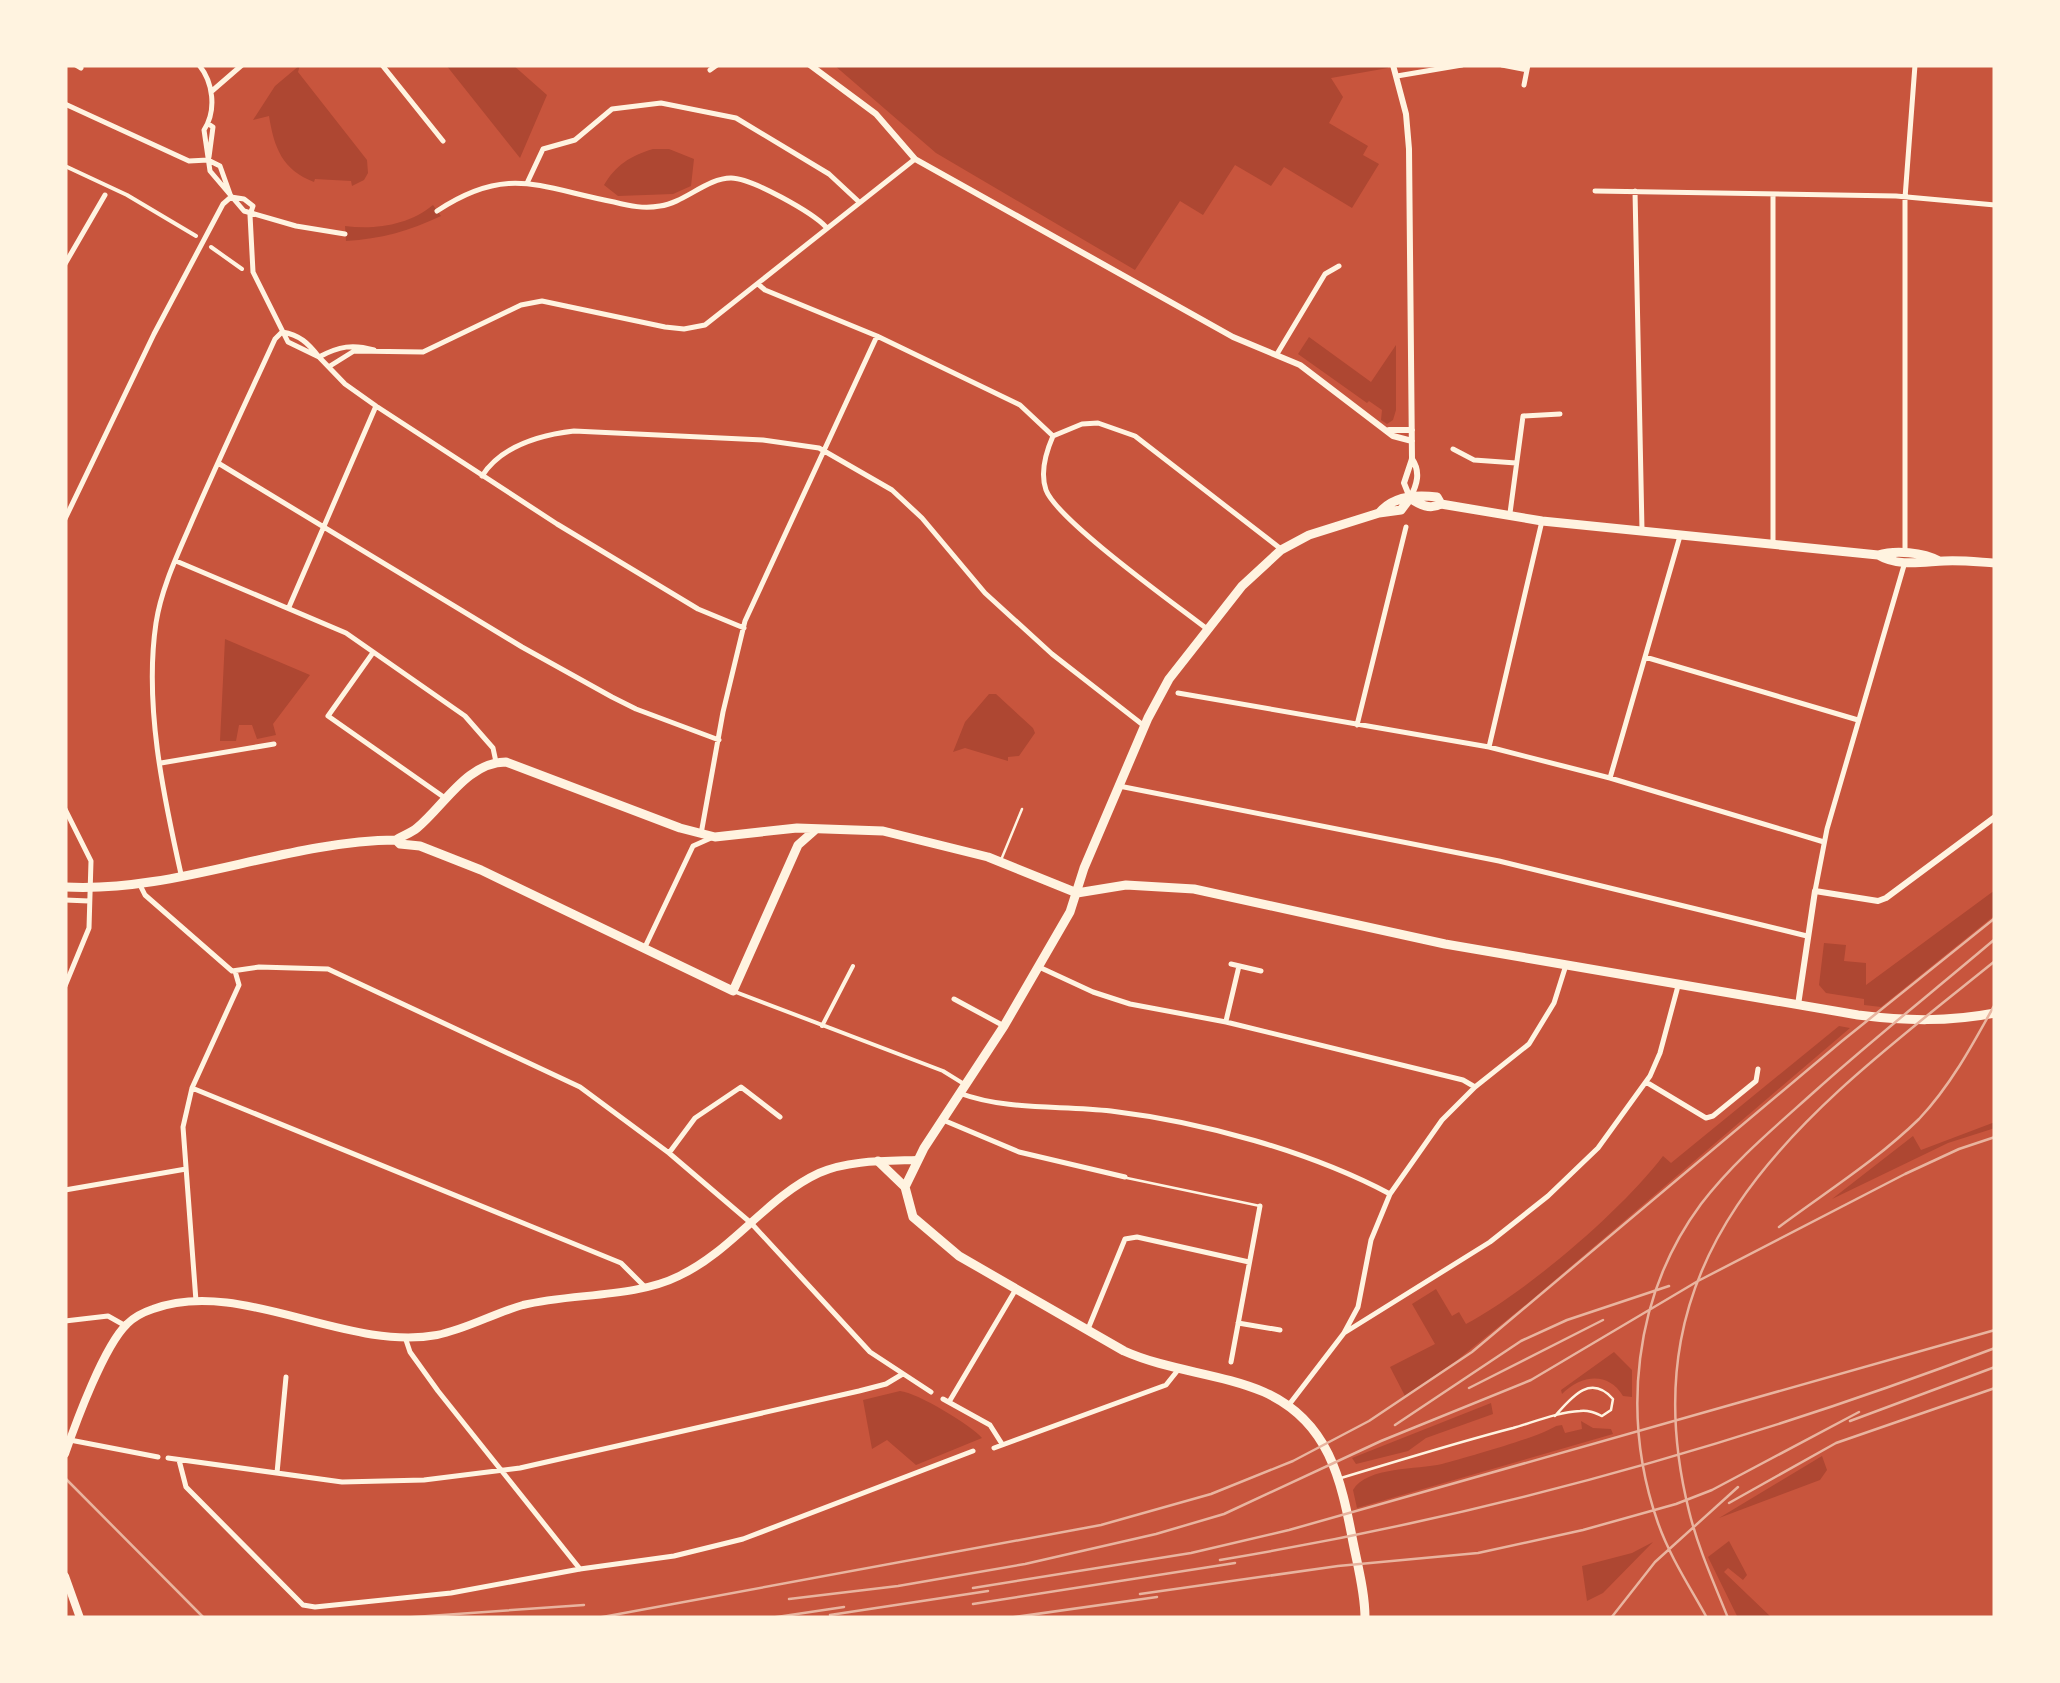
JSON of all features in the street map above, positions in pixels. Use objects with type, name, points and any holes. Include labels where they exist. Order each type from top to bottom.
[{"type":"main road","points":[[1378,513],[1394,498],[1429,496],[1441,504],[1542,521],[1878,555],[1888,552],[1905,558],[1930,556],[1939,561],[1995,563]]},
{"type":"main road","points":[[905,1187],[941,1120],[1004,1026],[1070,912],[1084,868],[1162,689],[1242,586],[1281,550],[1310,535],[1378,513],[1401,510],[1410,498]]},
{"type":"main road","points":[[65,887],[139,883],[356,842],[396,840],[416,830],[445,798],[479,770],[496,762],[715,837],[798,828],[883,831],[951,846],[1076,892],[1139,885],[1194,888],[1445,944],[1902,1021],[1945,1022],[1995,1013]]},
{"type":"main road","points":[[416,830],[420,846]]},
{"type":"main road","points":[[792,830],[798,845]]},
{"type":"main road","points":[[396,840],[481,870],[733,992],[798,845],[815,830]]},
{"type":"main road","points":[[65,1454],[125,1326],[156,1307],[216,1301],[368,1333],[436,1335],[522,1306],[681,1276],[818,1173],[878,1161],[917,1160]]},
{"type":"main road","points":[[878,1161],[905,1187],[912,1217],[960,1256],[1124,1351],[1178,1370],[1262,1391],[1288,1406],[1321,1437],[1340,1478],[1365,1615]]},
{"type":"main road","points":[[65,1576],[80,1618]]},
{"type":"street","points":[[199,65],[209,78],[212,91],[209,124],[204,130],[210,171],[231,197],[253,206],[253,272],[282,332]]},
{"type":"street","points":[[212,91],[242,65]]},
{"type":"street","points":[[382,65],[443,141]]},
{"type":"street","points":[[710,70],[717,65]]},
{"type":"street","points":[[810,65],[876,114],[915,159],[1233,337],[1300,365],[1399,440],[1412,440]]},
{"type":"street","points":[[1393,65],[1408,149],[1412,459],[1417,466],[1417,484],[1410,498]]},
{"type":"street","points":[[1398,76],[1462,65]]},
{"type":"street","points":[[1502,65],[1527,68],[1524,85]]},
{"type":"street","points":[[1798,1005],[1824,842],[1905,558],[1906,198],[1915,65]]},
{"type":"street","points":[[528,182],[543,149],[575,140],[612,109],[661,103],[736,118],[830,174],[859,202]]},
{"type":"street","points":[[68,105],[188,161],[208,160]]},
{"type":"street","points":[[330,366],[348,352],[423,352],[520,304],[542,301],[665,327],[705,325],[915,159]]},
{"type":"street","points":[[65,166],[127,195],[196,236]]},
{"type":"street","points":[[437,211],[459,196],[483,187],[528,182],[641,208],[665,206],[729,178],[752,182],[826,227]]},
{"type":"street","points":[[1595,191],[1906,198],[1995,205]]},
{"type":"street","points":[[1635,191],[1642,530]]},
{"type":"street","points":[[1773,194],[1773,545]]},
{"type":"street","points":[[65,264],[105,195]]},
{"type":"street","points":[[65,520],[154,334],[223,204],[231,197]]},
{"type":"street","points":[[250,215],[345,234]]},
{"type":"street","points":[[211,247],[242,270]]},
{"type":"street","points":[[1277,354],[1324,274],[1339,266]]},
{"type":"street","points":[[758,284],[1020,405],[1053,436]]},
{"type":"street","points":[[282,332],[306,341],[345,384],[482,476],[698,609],[744,628]]},
{"type":"street","points":[[181,875],[153,697],[156,625],[175,561],[275,339],[282,332]]},
{"type":"street","points":[[701,834],[744,628],[877,336]]},
{"type":"street","points":[[319,357],[351,345],[377,350]]},
{"type":"street","points":[[288,607],[376,406]]},
{"type":"street","points":[[1509,516],[1522,416],[1560,414]]},
{"type":"street","points":[[1207,629],[1097,543],[1053,501],[1046,491],[1044,475],[1053,436],[1067,428],[1098,423],[1135,436],[1281,550]]},
{"type":"street","points":[[482,476],[495,459],[518,446],[552,433],[574,430],[780,441],[823,450],[892,490],[922,518],[984,593],[1052,654],[1145,726]]},
{"type":"street","points":[[1386,430],[1412,430]]},
{"type":"street","points":[[1453,449],[1474,460],[1516,463]]},
{"type":"street","points":[[218,463],[612,697],[718,740]]},
{"type":"street","points":[[1488,747],[1542,521]]},
{"type":"street","points":[[1357,724],[1406,527]]},
{"type":"street","points":[[1610,778],[1680,534]]},
{"type":"street","points":[[175,561],[346,634],[465,716],[493,748],[496,762]]},
{"type":"street","points":[[372,654],[328,716],[445,798]]},
{"type":"street","points":[[1645,657],[1859,720]]},
{"type":"street","points":[[1178,693],[1488,747],[1610,778],[1824,842]]},
{"type":"street","points":[[161,763],[274,744]]},
{"type":"street","points":[[1119,786],[1500,861],[1807,936]]},
{"type":"street","points":[[65,809],[91,860],[89,928],[65,986]]},
{"type":"street","points":[[1815,890],[1878,901],[1886,898],[1995,817]]},
{"type":"street","points":[[645,947],[693,846],[715,837]]},
{"type":"street","points":[[139,883],[146,895],[235,972],[239,985],[192,1088],[183,1127],[196,1300]]},
{"type":"street","points":[[65,900],[89,901]]},
{"type":"street","points":[[1230,964],[1261,971]]},
{"type":"street","points":[[822,1026],[853,966]]},
{"type":"street","points":[[1226,1022],[1240,966]]},
{"type":"street","points":[[1288,1406],[1344,1333],[1358,1307],[1371,1240],[1390,1194],[1442,1120],[1529,1044],[1554,1003],[1566,966]]},
{"type":"street","points":[[235,972],[259,967],[328,969],[568,1080],[669,1153],[751,1223],[855,1339],[901,1375],[931,1392]]},
{"type":"street","points":[[1039,967],[1130,1004],[1226,1022],[1448,1076],[1475,1088]]},
{"type":"street","points":[[1344,1333],[1516,1223],[1598,1148],[1646,1082],[1660,1053],[1678,986]]},
{"type":"street","points":[[733,992],[943,1070],[961,1088],[997,1105],[1071,1106],[1225,1134],[1338,1170],[1390,1194]]},
{"type":"street","points":[[954,998],[1004,1026]]},
{"type":"street","points":[[1646,1082],[1706,1118],[1756,1081],[1758,1069]]},
{"type":"street","points":[[669,1153],[694,1118],[741,1087],[780,1117]]},
{"type":"street","points":[[192,1088],[621,1263],[644,1286]]},
{"type":"street","points":[[941,1120],[1018,1152],[1126,1178]]},
{"type":"street","points":[[65,1190],[186,1169]]},
{"type":"street","points":[[1230,1362],[1260,1206]]},
{"type":"street","points":[[1088,1329],[1125,1238],[1136,1237],[1248,1262]]},
{"type":"street","points":[[1002,1444],[990,1425],[946,1400],[1017,1288]]},
{"type":"street","points":[[65,1321],[108,1316],[125,1326]]},
{"type":"street","points":[[1238,1322],[1280,1330]]},
{"type":"street","points":[[405,1337],[428,1378],[580,1569]]},
{"type":"street","points":[[994,1448],[1166,1385],[1178,1370]]},
{"type":"street","points":[[168,1458],[370,1483],[504,1472],[859,1391],[886,1384],[901,1375]]},
{"type":"street","points":[[277,1474],[286,1377]]},
{"type":"street","points":[[70,1440],[158,1457]]},
{"type":"street","points":[[179,1460],[186,1487],[303,1605],[316,1607],[452,1593],[580,1569],[666,1558],[742,1539],[974,1451]]},
{"type":"lane","points":[[1162,689],[1178,693]]},
{"type":"lane","points":[[1000,862],[1022,809]]},
{"type":"lane","points":[[1126,1178],[1260,1206]]},
{"type":"lane","points":[[1340,1478],[1555,1416],[1582,1410],[1602,1416],[1611,1410],[1613,1399],[1600,1388],[1584,1388],[1555,1416]]},
{"type":"lane","points":[[931,1392],[946,1400]]},
{"type":"lane","points":[[158,1457],[168,1458]]},
{"type":"shaded area","points":[[300,65],[298,72],[367,160],[364,180],[352,186],[351,181],[314,182],[294,171],[281,156],[269,116],[253,120],[275,86]]},
{"type":"shaded area","points":[[446,65],[513,65],[547,95],[520,158]]},
{"type":"shaded area","points":[[834,65],[1388,68],[1331,78],[1343,97],[1329,123],[1368,146],[1363,155],[1379,164],[1352,208],[1284,167],[1271,186],[1235,165],[1203,215],[1180,201],[1135,270],[936,153]]},
{"type":"shaded area","points":[[653,149],[669,149],[694,159],[691,186],[673,194],[618,196],[604,185],[624,162]]},
{"type":"shaded area","points":[[433,205],[441,216],[418,226],[346,241],[345,226],[391,224]]},
{"type":"shaded area","points":[[1309,337],[1371,382],[1396,345],[1393,420],[1387,424],[1381,420],[1382,410],[1298,354]]},
{"type":"shaded area","points":[[225,639],[310,675],[273,724],[276,735],[257,739],[252,725],[239,725],[236,741],[220,741]]},
{"type":"shaded area","points":[[989,694],[996,694],[1035,733],[1019,756],[1008,757],[1008,761],[965,748],[953,752],[965,722]]},
{"type":"shaded area","points":[[1995,890],[1995,915],[1881,1007],[1864,1005],[1864,999],[1826,993],[1819,985],[1824,943],[1846,945],[1844,961],[1866,963],[1866,985]]},
{"type":"shaded area","points":[[1839,1026],[1850,1028],[1528,1303],[1405,1396],[1390,1367],[1435,1344],[1412,1304],[1436,1289],[1452,1316],[1459,1312],[1466,1324],[1491,1309],[1599,1224],[1663,1156],[1671,1163]]},
{"type":"shaded area","points":[[1995,1122],[1995,1128],[1948,1143],[1832,1199],[1913,1136],[1921,1150]]},
{"type":"shaded area","points":[[1614,1352],[1632,1370],[1632,1397],[1623,1396],[1610,1382],[1594,1378],[1577,1383],[1562,1394],[1561,1390]]},
{"type":"shaded area","points":[[900,1391],[944,1410],[982,1438],[916,1465],[887,1440],[872,1449],[863,1400]]},
{"type":"shaded area","points":[[1491,1403],[1493,1414],[1426,1438],[1408,1451],[1356,1464],[1352,1458]]},
{"type":"shaded area","points":[[1581,1421],[1593,1428],[1611,1429],[1613,1434],[1357,1508],[1353,1490],[1369,1477],[1442,1464],[1556,1426],[1562,1425],[1565,1433],[1582,1429]]},
{"type":"shaded area","points":[[1822,1456],[1827,1470],[1820,1480],[1719,1518]]},
{"type":"shaded area","points":[[1729,1541],[1747,1575],[1743,1580],[1728,1568],[1724,1572],[1772,1618],[1738,1618],[1708,1557]]},
{"type":"shaded area","points":[[1653,1542],[1603,1593],[1587,1601],[1582,1566],[1632,1553]]},
{"type":"railway","points":[[597,1618],[1101,1525],[1211,1494],[1293,1461],[1369,1421],[1472,1352],[1842,1041],[1995,918]]},
{"type":"railway","points":[[1707,1618],[1658,1523],[1646,1483],[1640,1441],[1640,1358],[1660,1278],[1701,1204],[1741,1159],[1836,1072],[1995,939]]},
{"type":"railway","points":[[1728,1618],[1689,1511],[1675,1416],[1683,1332],[1708,1258],[1748,1191],[1799,1129],[1860,1072],[1995,961]]},
{"type":"railway","points":[[1779,1227],[1869,1162],[1919,1119],[1951,1078],[1995,1004]]},
{"type":"railway","points":[[789,1599],[898,1586],[1025,1564],[1224,1514],[1381,1441],[1531,1380],[1698,1281],[1905,1174],[1995,1137]]},
{"type":"railway","points":[[1395,1425],[1521,1341],[1567,1320],[1669,1286]]},
{"type":"railway","points":[[1469,1388],[1603,1320]]},
{"type":"railway","points":[[973,1588],[1191,1553],[1289,1530],[1995,1330]]},
{"type":"railway","points":[[1220,1560],[1417,1522],[1612,1474],[1805,1415],[1995,1348]]},
{"type":"railway","points":[[1850,1421],[1995,1367]]},
{"type":"railway","points":[[1729,1503],[1836,1443],[1995,1388]]},
{"type":"railway","points":[[1140,1594],[1338,1566],[1478,1553],[1583,1530],[1712,1490],[1859,1412]]},
{"type":"railway","points":[[65,1478],[204,1618]]},
{"type":"railway","points":[[1611,1618],[1655,1562],[1738,1487]]},
{"type":"railway","points":[[973,1604],[1235,1563]]},
{"type":"railway","points":[[830,1615],[988,1591]]},
{"type":"railway","points":[[1008,1618],[1157,1597]]},
{"type":"railway","points":[[400,1618],[584,1605]]},
{"type":"railway","points":[[770,1618],[844,1607]]}]
